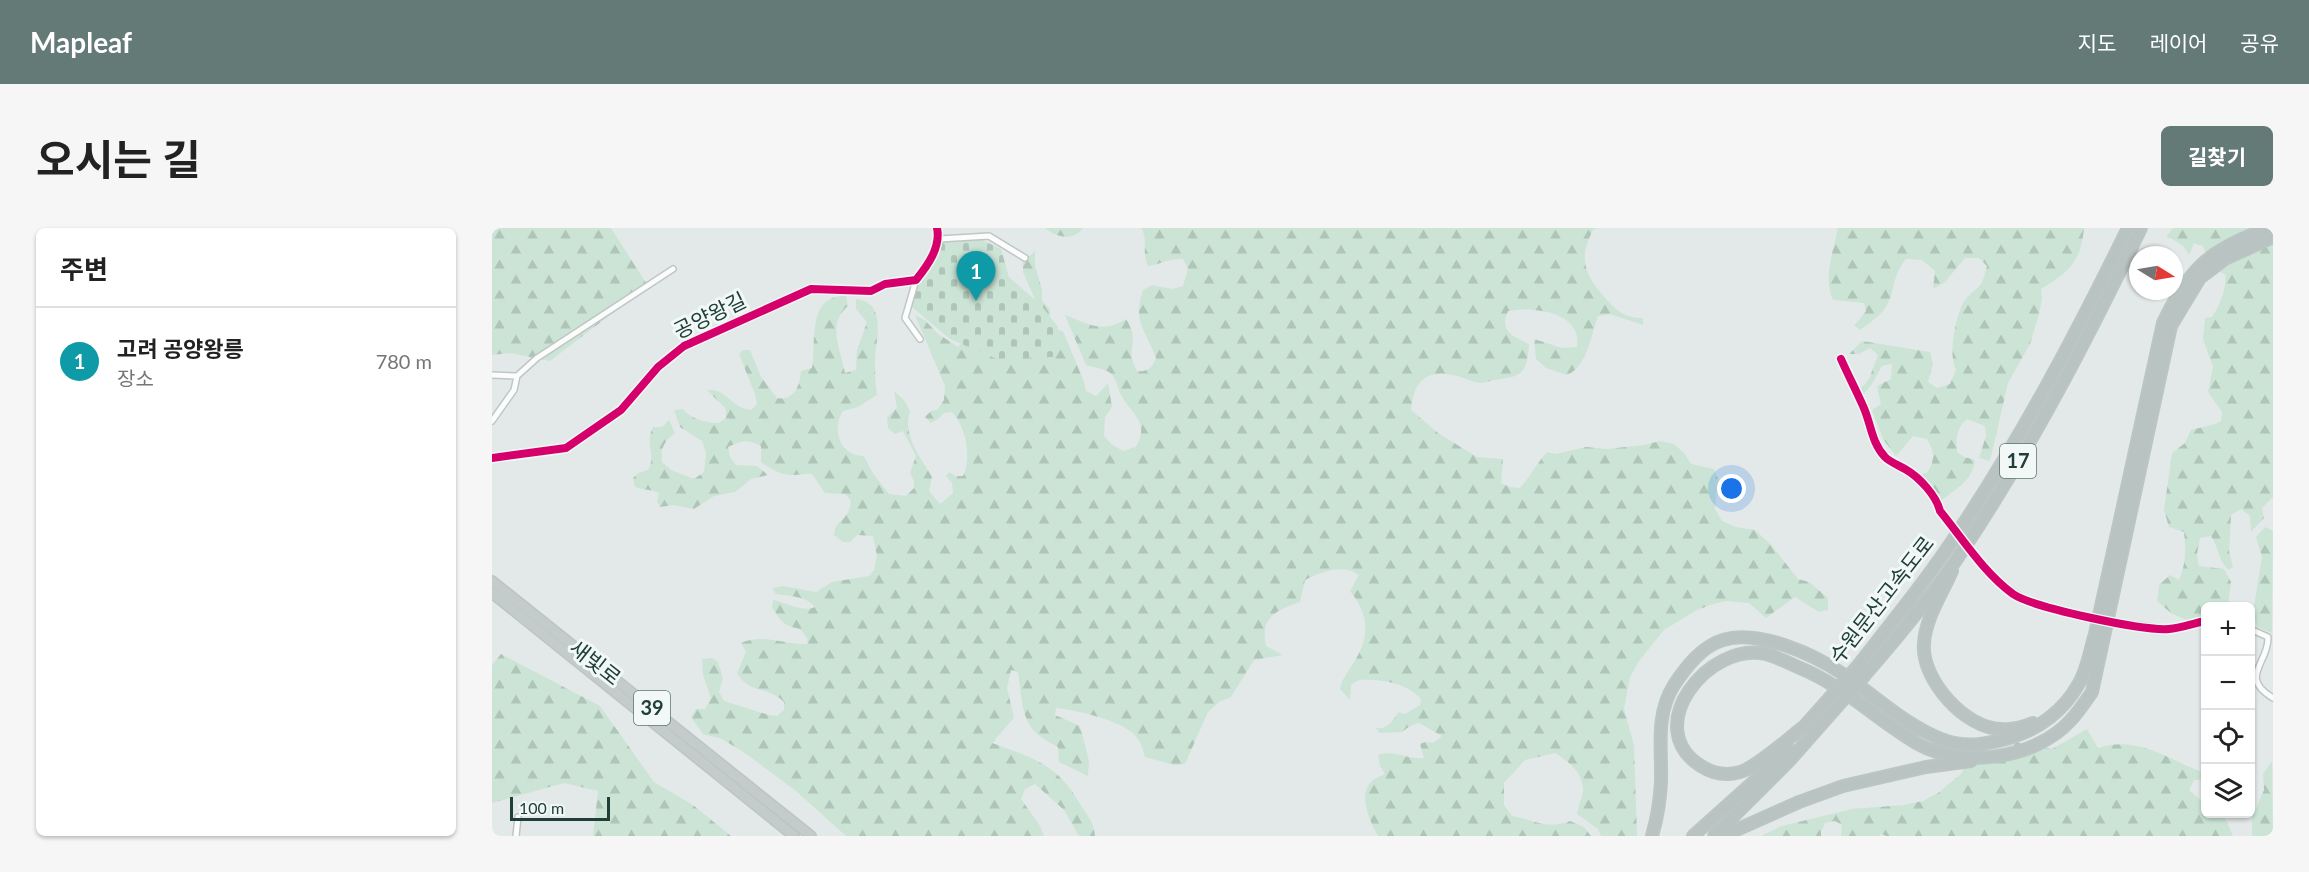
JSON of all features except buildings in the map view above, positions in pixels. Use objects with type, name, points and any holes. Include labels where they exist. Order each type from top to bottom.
[{"type":"highway","name":"수원문산고속도로","points":[[1714,836],[1790,760],[1842,701],[1961,528],[2019,436],[2128,228]]},
{"type":"highway","name":"수원문산고속도로","points":[[1693,836],[1760,776],[1833,694],[1892,644],[1962,552],[2029,442],[2079,351],[2141,228]]},
{"type":"highway","points":[[1652,836],[1661,782],[1660,736],[1664,705],[1674,686],[1696,656],[1723,640],[1750,637],[1779,643],[1816,659],[1841,673],[1913,723],[1940,739],[1957,744],[1988,744],[2022,734],[2046,721],[2055,713],[2079,684],[2095,634],[2163,323],[2177,294],[2193,271],[2215,253],[2240,238],[2269,228]]},
{"type":"highway","points":[[1723,836],[1799,802],[1844,786],[1926,767],[1959,764],[2017,752],[2044,741],[2069,722],[2092,692],[2171,326],[2200,278],[2225,259],[2273,237]]},
{"type":"highway","points":[[1962,552],[1929,621],[1923,645],[1931,677],[1954,707],[1984,726],[2001,729],[2027,726],[2055,713]]},
{"type":"highway","name":"새빛로","points":[[492,581],[811,836]]},
{"type":"highway","name":"새빛로","points":[[492,593],[794,836]]},
{"type":"highway","points":[[1806,725],[1742,772],[1727,774],[1709,771],[1693,761],[1681,744],[1676,723],[1682,700],[1709,668],[1732,655],[1765,654],[1833,683],[1919,744],[1945,755],[1987,757]]},
{"type":"street","points":[[920,339],[905,318],[916,280],[931,258],[939,239],[937,228]]},
{"type":"street","points":[[939,239],[989,236],[1025,258]]},
{"type":"street","points":[[492,421],[514,390],[517,376],[537,358],[673,269]]},
{"type":"street","name":"공양왕길","points":[[492,458],[566,448],[621,410],[658,367],[684,346],[811,289],[871,291],[885,284],[916,280]]},
{"type":"street","points":[[1840,360],[1864,407],[1876,444],[1886,458],[1908,470],[1921,482],[1938,502],[1940,511]]},
{"type":"street","points":[[492,375],[517,376]]},
{"type":"street","points":[[1985,567],[2005,588],[2017,596],[2036,604],[2083,615]]},
{"type":"street","points":[[2127,624],[2168,629],[2201,622]]},
{"type":"street","points":[[2255,630],[2268,637],[2256,679],[2262,691],[2273,698]]},
{"type":"street","points":[[516,836],[518,816]]},
{"type":"green space","points":[[492,228],[611,228],[648,286],[550,361],[510,353],[492,355]]},
{"type":"green space","points":[[1045,228],[1083,228],[1075,235],[1065,237]]},
{"type":"green space","points":[[1141,228],[1598,228],[1593,230],[1585,250],[1589,276],[1615,308],[1623,314],[1643,318],[1643,325],[1610,314],[1598,316],[1584,358],[1574,371],[1567,375],[1546,368],[1536,359],[1534,339],[1562,348],[1577,347],[1577,335],[1572,326],[1554,314],[1542,311],[1508,311],[1506,328],[1529,344],[1527,361],[1522,372],[1511,377],[1480,383],[1447,374],[1430,376],[1419,384],[1415,391],[1411,410],[1438,433],[1477,457],[1503,459],[1501,483],[1510,487],[1520,488],[1547,452],[1556,454],[1586,447],[1607,449],[1660,441],[1674,444],[1691,464],[1714,469],[1718,479],[1715,509],[1722,521],[1736,527],[1755,530],[1771,545],[1798,579],[1809,582],[1828,598],[1828,610],[1819,612],[1795,597],[1766,618],[1749,603],[1726,601],[1695,611],[1664,630],[1639,661],[1630,677],[1624,709],[1634,745],[1637,836],[1601,836],[1598,829],[1577,814],[1583,791],[1581,778],[1570,764],[1555,753],[1525,760],[1504,783],[1504,805],[1512,816],[1554,825],[1570,821],[1584,827],[1591,836],[1378,836],[1366,808],[1365,793],[1373,780],[1385,774],[1380,766],[1378,755],[1390,753],[1424,758],[1420,744],[1433,743],[1442,736],[1419,723],[1402,732],[1380,733],[1376,728],[1392,722],[1398,712],[1405,714],[1420,705],[1421,699],[1415,693],[1400,685],[1375,680],[1358,680],[1351,685],[1350,700],[1340,689],[1343,679],[1363,645],[1365,627],[1361,609],[1350,591],[1359,575],[1353,571],[1339,569],[1305,580],[1300,602],[1271,616],[1265,628],[1266,646],[1283,655],[1254,660],[1231,697],[1219,702],[1208,712],[1185,764],[1174,765],[1145,757],[1138,739],[1123,727],[1088,714],[1056,708],[1055,715],[1080,726],[1089,761],[1088,776],[1059,762],[1058,747],[1037,734],[1028,722],[1018,672],[1011,670],[1007,688],[1014,718],[992,743],[1033,759],[1064,781],[1091,821],[1095,836],[1079,836],[1064,810],[1035,784],[1025,789],[1021,799],[1040,826],[1044,836],[846,836],[796,791],[745,753],[722,739],[703,734],[691,717],[696,709],[705,709],[711,698],[703,675],[702,659],[712,658],[718,662],[723,678],[719,692],[724,701],[769,715],[777,716],[784,710],[784,702],[778,697],[747,684],[737,673],[746,652],[741,643],[766,639],[807,644],[808,640],[802,632],[785,624],[772,608],[773,600],[805,609],[815,607],[802,599],[776,594],[772,588],[783,586],[816,592],[832,582],[869,576],[874,570],[877,556],[873,536],[857,535],[850,542],[843,542],[834,535],[837,526],[848,512],[851,500],[845,494],[825,493],[812,474],[789,475],[772,469],[761,462],[761,446],[748,441],[728,447],[730,457],[736,465],[757,466],[768,475],[751,479],[735,492],[714,496],[694,509],[673,505],[660,507],[657,501],[659,493],[635,487],[633,478],[638,473],[648,470],[650,465],[650,439],[653,427],[662,427],[669,420],[675,433],[664,446],[662,462],[671,470],[694,479],[704,472],[706,453],[702,441],[680,427],[674,410],[683,409],[699,420],[719,423],[726,418],[726,409],[707,390],[712,390],[720,392],[739,406],[751,410],[757,404],[739,354],[743,350],[750,350],[761,377],[777,398],[792,395],[799,382],[801,371],[812,368],[814,334],[819,311],[833,298],[846,296],[848,306],[841,313],[836,329],[845,373],[856,370],[857,350],[867,322],[856,309],[856,299],[872,307],[878,321],[875,357],[877,395],[858,407],[843,411],[838,426],[840,441],[849,452],[864,456],[872,472],[889,494],[906,496],[914,488],[914,481],[910,473],[916,456],[903,431],[895,434],[888,428],[887,417],[897,408],[894,391],[904,400],[910,411],[908,420],[911,438],[932,477],[929,491],[940,504],[953,493],[952,483],[946,476],[949,472],[955,476],[963,476],[966,469],[966,443],[961,426],[952,412],[944,413],[931,423],[925,417],[931,411],[938,409],[944,400],[945,386],[915,315],[925,320],[937,333],[958,347],[973,330],[1037,304],[1023,272],[1023,262],[1035,251],[1035,266],[1042,289],[1042,301],[1050,309],[1050,319],[1055,329],[1063,331],[1086,391],[1096,396],[1108,383],[1112,407],[1105,417],[1104,436],[1111,444],[1123,451],[1136,447],[1141,431],[1137,418],[1124,400],[1111,374],[1086,365],[1065,315],[1102,327],[1117,324],[1126,319],[1132,334],[1132,356],[1137,371],[1144,371],[1151,367],[1156,358],[1142,326],[1139,311],[1143,290],[1152,285],[1172,289],[1183,286],[1188,269],[1183,259],[1148,266]]},
{"type":"green space","points":[[1838,228],[2084,228],[2080,249],[2072,265],[2041,289],[2039,314],[2030,344],[2008,383],[1990,461],[1979,458],[1986,436],[1985,426],[1967,419],[1958,434],[1957,452],[1975,460],[1973,468],[1967,479],[1941,501],[1916,475],[1927,473],[1932,464],[1933,452],[1927,439],[1913,436],[1896,456],[1883,439],[1872,410],[1881,404],[1877,386],[1891,379],[1892,364],[1882,366],[1862,396],[1859,391],[1869,379],[1878,355],[1870,348],[1859,354],[1849,354],[1862,341],[1930,352],[1933,364],[1928,382],[1937,388],[1950,384],[1956,370],[1953,347],[1959,312],[1966,299],[1982,282],[1987,266],[1979,258],[1965,258],[1945,282],[1933,289],[1935,271],[1922,260],[1906,259],[1898,271],[1886,307],[1860,330],[1855,325],[1866,311],[1864,303],[1833,300],[1830,292],[1830,265]]},
{"type":"green space","points":[[2173,228],[2259,228],[2273,244],[2273,497],[2262,508],[2264,518],[2251,532],[2250,516],[2241,509],[2231,515],[2229,551],[2233,567],[2229,570],[2222,562],[2211,536],[2200,538],[2197,554],[2199,566],[2224,569],[2231,582],[2228,602],[2201,602],[2201,618],[2186,620],[2171,613],[2157,601],[2159,585],[2170,575],[2179,580],[2185,556],[2184,532],[2169,527],[2164,510],[2172,453],[2185,443],[2191,430],[2221,421],[2222,412],[2208,392],[2213,367],[2203,339],[2205,318],[2212,317],[2218,307],[2224,292],[2226,275],[2212,263],[2203,246],[2194,243],[2189,255],[2180,243],[2166,237]]},
{"type":"green space","points":[[978,238],[1001,249],[1009,277],[1041,305],[1058,327],[1053,357],[997,359],[950,339],[912,307],[921,273],[939,243]]},
{"type":"green space","points":[[2265,527],[2273,531],[2272,633],[2257,627],[2255,620],[2255,602],[2262,557],[2256,537]]},
{"type":"green space","points":[[501,654],[600,706],[654,782],[693,805],[731,836],[593,836],[598,791],[564,783],[492,803],[492,665]]},
{"type":"green space","points":[[2087,729],[2098,748],[2113,745],[2140,747],[2201,772],[2201,779],[2194,780],[2189,790],[2201,800],[2201,818],[2224,818],[2233,836],[1886,836],[1881,834],[1880,836],[1841,836],[1842,825],[1835,821],[1825,823],[1821,836],[1761,836],[1782,826],[1852,809],[1904,805],[1923,801],[1938,793],[1961,774],[1973,750],[1992,751],[1999,746],[2013,742],[2052,749]]},
{"type":"green space","points":[[2272,761],[2273,836],[2252,836],[2252,818],[2255,818],[2255,811],[2264,790],[2263,774]]},
{"type":"tunnel","points":[[1940,511],[1985,567]]},
{"type":"tunnel","points":[[2083,615],[2099,618]]},
{"type":"tunnel","points":[[2108,620],[2127,624]]},
{"type":"cycle path","points":[[492,458],[566,448],[621,410],[658,367],[684,346],[811,289],[871,291],[885,284],[916,280],[935,249],[937,228]]},
{"type":"cycle path","points":[[1841,359],[1866,412],[1880,451],[1887,459],[1910,472],[1926,487],[1940,511],[1974,555],[2002,586],[2025,600],[2089,618],[2156,629],[2178,628],[2201,622]]},
{"type":"place","name":"고려 공양왕릉","points":[[976,301]]}]
